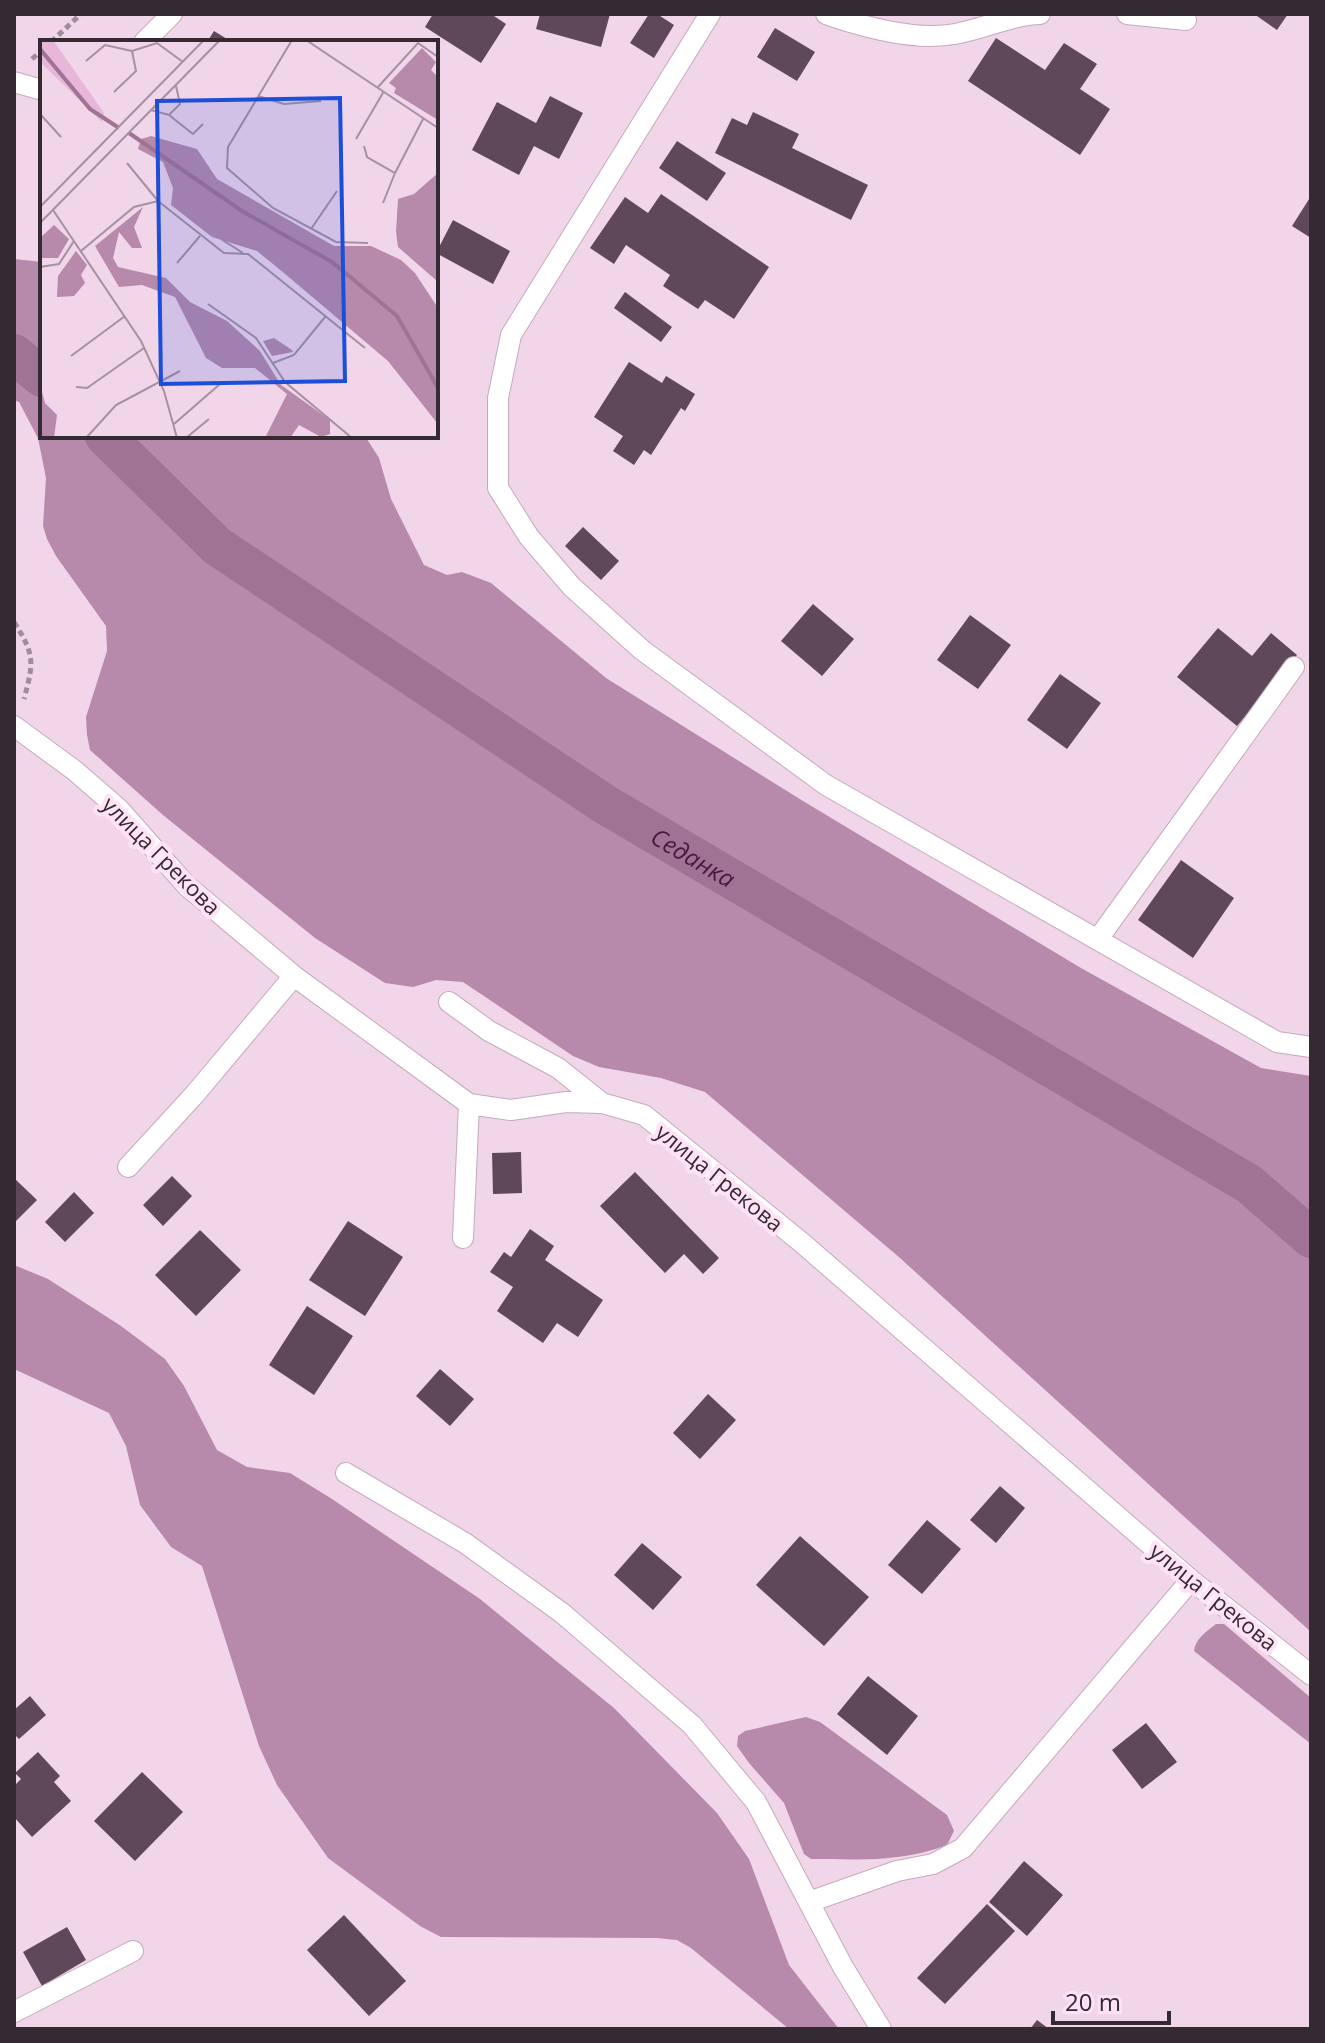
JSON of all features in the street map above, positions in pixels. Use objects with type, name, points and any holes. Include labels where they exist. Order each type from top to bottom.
[{"type":"lane","points":[[146,40],[172,14]]},
{"type":"lane","points":[[710,14],[511,335],[498,398],[498,488],[529,537],[572,587],[642,650],[826,785],[1277,1042],[1311,1047]]},
{"type":"lane","points":[[826,14],[887,30],[923,35],[954,34],[1009,18],[1040,14]]},
{"type":"lane","points":[[1127,14],[1186,20]]},
{"type":"lane","points":[[14,82],[40,89]]},
{"type":"lane","points":[[1098,939],[1294,667]]},
{"type":"lane","name":"улица Грекова","points":[[15,726],[74,770],[119,809],[187,886],[294,976],[469,1104],[511,1110],[566,1102],[602,1103],[644,1115],[801,1242],[1191,1580],[1311,1675]]},
{"type":"lane","points":[[128,1167],[195,1094],[294,976]]},
{"type":"lane","points":[[449,1002],[489,1031],[558,1068],[602,1103]]},
{"type":"lane","points":[[463,1238],[469,1104]]},
{"type":"lane","points":[[346,1473],[465,1543],[562,1613],[692,1725],[756,1802],[843,1967],[881,2029]]},
{"type":"lane","points":[[809,1902],[897,1871],[933,1864],[963,1848],[1191,1580]]},
{"type":"lane","points":[[14,2012],[133,1951]]},
{"type":"path","points":[[53,40],[81,14]]},
{"type":"path","points":[[14,622],[28,643],[32,670],[15,726]]},
{"type":"shaded area","points":[[14,259],[40,262],[40,438],[366,438],[379,458],[391,499],[424,565],[447,575],[462,572],[491,583],[606,678],[1081,968],[1261,1068],[1311,1076],[1311,1632],[900,1258],[705,1092],[661,1078],[599,1067],[573,1056],[463,982],[436,980],[413,987],[385,983],[315,938],[163,815],[90,750],[86,717],[107,651],[106,626],[47,539],[43,526],[46,478],[38,438],[19,402],[14,400]]},
{"type":"shaded area","points":[[14,1265],[48,1279],[121,1326],[165,1359],[184,1386],[217,1450],[247,1467],[290,1473],[332,1499],[480,1599],[614,1708],[717,1813],[749,1859],[789,1965],[839,2029],[789,2029],[691,1948],[677,1940],[441,1937],[420,1926],[328,1858],[277,1785],[259,1746],[202,1566],[171,1547],[140,1505],[126,1446],[109,1413],[14,1369]]},
{"type":"shaded area","points":[[1216,1624],[1224,1624],[1311,1698],[1311,1744],[1194,1651],[1199,1639]]},
{"type":"shaded area","points":[[806,1717],[820,1722],[947,1815],[954,1831],[947,1845],[912,1855],[879,1859],[811,1859],[804,1854],[784,1803],[737,1746],[738,1736],[745,1731]]},
{"type":"building","points":[[433,14],[495,14],[506,24],[481,63],[425,27]]},
{"type":"building","points":[[540,14],[610,14],[601,47],[536,29]]},
{"type":"building","points":[[649,14],[657,14],[674,25],[654,58],[630,43]]},
{"type":"building","points":[[1254,14],[1288,14],[1277,30]]},
{"type":"building","points":[[775,28],[815,52],[797,81],[757,57]]},
{"type":"building","points":[[214,31],[229,40],[208,40]]},
{"type":"building","points":[[996,38],[1045,70],[1064,43],[1097,64],[1080,89],[1110,109],[1080,155],[968,81]]},
{"type":"building","points":[[550,96],[583,113],[559,159],[534,146],[519,175],[472,150],[497,102],[536,123]]},
{"type":"building","points":[[753,112],[799,134],[792,148],[868,185],[851,220],[715,153],[732,118],[747,125]]},
{"type":"building","points":[[677,141],[726,173],[707,201],[659,168]]},
{"type":"building","points":[[661,194],[769,267],[734,319],[705,300],[698,309],[663,286],[670,275],[626,245],[614,264],[590,248],[625,197],[648,213]]},
{"type":"building","points":[[1311,196],[1311,238],[1292,226]]},
{"type":"building","points":[[453,220],[510,251],[493,284],[438,254]]},
{"type":"building","points":[[625,292],[672,327],[661,342],[614,308]]},
{"type":"building","points":[[629,362],[662,383],[666,376],[695,394],[685,411],[681,408],[651,455],[644,450],[634,465],[613,451],[623,436],[594,417]]},
{"type":"building","points":[[583,527],[619,561],[601,580],[565,546]]},
{"type":"building","points":[[813,604],[854,639],[822,676],[781,641]]},
{"type":"building","points":[[970,615],[1011,645],[978,689],[937,660]]},
{"type":"building","points":[[1218,628],[1252,656],[1271,633],[1297,655],[1237,726],[1177,677]]},
{"type":"building","points":[[1060,674],[1101,703],[1067,749],[1027,720]]},
{"type":"building","points":[[1181,860],[1234,898],[1193,958],[1138,920]]},
{"type":"building","points":[[521,1152],[522,1193],[493,1194],[492,1153]]},
{"type":"building","points":[[635,1172],[719,1258],[703,1274],[684,1254],[665,1273],[600,1206]]},
{"type":"building","points":[[172,1176],[192,1196],[163,1226],[143,1205]]},
{"type":"building","points":[[14,1178],[37,1200],[14,1223]]},
{"type":"building","points":[[74,1192],[94,1213],[65,1242],[45,1222]]},
{"type":"building","points":[[348,1221],[403,1257],[365,1316],[309,1280]]},
{"type":"building","points":[[530,1229],[554,1246],[545,1260],[603,1300],[578,1337],[557,1323],[543,1343],[497,1311],[513,1287],[490,1272],[504,1252],[511,1257]]},
{"type":"building","points":[[200,1230],[241,1270],[196,1316],[155,1275]]},
{"type":"building","points":[[307,1306],[353,1336],[314,1395],[269,1365]]},
{"type":"building","points":[[440,1369],[474,1399],[450,1426],[416,1396]]},
{"type":"building","points":[[708,1394],[736,1420],[700,1459],[673,1433]]},
{"type":"building","points":[[1000,1486],[1025,1508],[996,1543],[970,1520]]},
{"type":"building","points":[[927,1520],[961,1549],[922,1594],[888,1565]]},
{"type":"building","points":[[800,1536],[869,1597],[824,1646],[756,1585]]},
{"type":"building","points":[[642,1543],[682,1577],[653,1610],[614,1575]]},
{"type":"building","points":[[868,1676],[918,1716],[887,1755],[837,1714]]},
{"type":"building","points":[[30,1696],[46,1715],[19,1739],[14,1734],[14,1710]]},
{"type":"building","points":[[1146,1723],[1177,1762],[1142,1789],[1112,1750]]},
{"type":"building","points":[[38,1752],[60,1776],[54,1782],[71,1801],[32,1837],[14,1817],[14,1786],[21,1779],[15,1773]]},
{"type":"building","points":[[142,1772],[183,1812],[135,1861],[94,1821]]},
{"type":"building","points":[[1024,1861],[1063,1895],[1027,1936],[989,1902]]},
{"type":"building","points":[[987,1904],[1015,1931],[945,2004],[917,1978]]},
{"type":"building","points":[[344,1915],[406,1981],[369,2016],[307,1950]]},
{"type":"building","points":[[67,1927],[86,1960],[42,1986],[23,1952]]},
{"type":"building","points":[[1037,2020],[1049,2029],[1030,2029]]},
{"type":"waterway","name":"Седанка","points":[[14,354],[40,375]]},
{"type":"waterway","name":"Седанка","points":[[107,438],[217,546],[606,805],[1249,1184],[1311,1238]]}]
